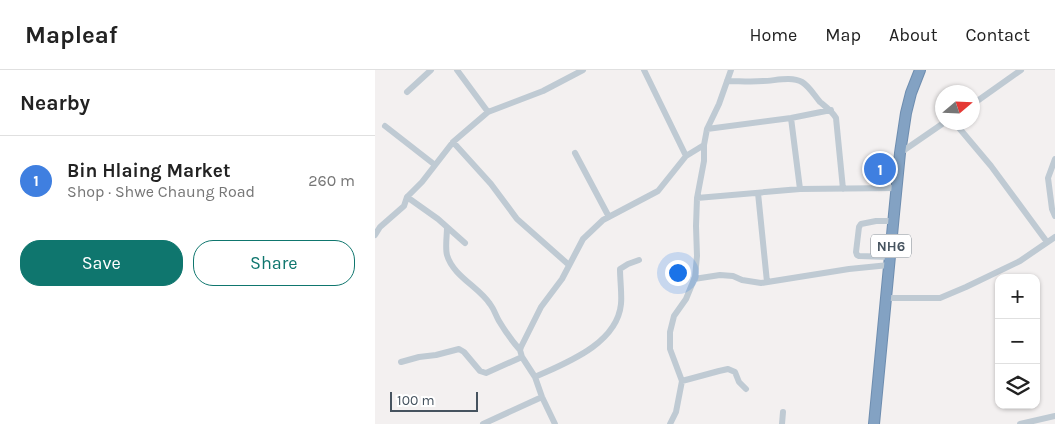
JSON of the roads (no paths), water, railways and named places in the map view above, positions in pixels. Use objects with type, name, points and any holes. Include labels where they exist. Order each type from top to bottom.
[{"type":"highway","name":"NH6","points":[[874,424],[893,221],[906,113],[920,70]]},
{"type":"street","points":[[407,92],[431,70]]},
{"type":"street","points":[[457,70],[488,112]]},
{"type":"street","points":[[375,235],[380,227],[404,206],[407,197],[422,182],[453,142],[488,112],[543,91],[583,70]]},
{"type":"street","points":[[644,70],[687,156]]},
{"type":"street","points":[[670,424],[675,412],[682,381],[670,349],[670,332],[674,316],[685,299],[694,279],[697,256],[695,226],[697,198],[704,161],[707,128],[719,104],[731,70]]},
{"type":"street","points":[[980,99],[1021,70]]},
{"type":"street","points":[[727,81],[792,79],[804,83],[831,110],[836,118],[843,189]]},
{"type":"street","points":[[707,128],[791,118],[831,110]]},
{"type":"street","points":[[791,118],[800,189]]},
{"type":"street","points":[[385,126],[435,165]]},
{"type":"street","points":[[901,153],[935,129]]},
{"type":"street","points":[[886,298],[940,298],[1020,261],[1052,241],[961,130]]},
{"type":"street","points":[[453,142],[491,184],[517,219],[569,265]]},
{"type":"street","points":[[401,362],[459,349],[464,352],[480,371],[486,373],[521,353],[541,308],[562,279],[583,239],[603,220],[659,191],[687,156],[704,145]]},
{"type":"street","points":[[575,154],[609,217]]},
{"type":"street","points":[[1055,159],[1048,178],[1052,209],[1055,216]]},
{"type":"street","points":[[697,198],[800,189],[897,188]]},
{"type":"street","points":[[758,193],[767,282]]},
{"type":"street","points":[[407,197],[438,218],[465,243]]},
{"type":"street","points":[[889,261],[859,256],[856,252],[861,224],[893,221]]},
{"type":"street","points":[[447,228],[446,254],[454,269],[490,304],[535,377],[555,424]]},
{"type":"street","points":[[535,377],[569,361],[594,346],[615,324],[621,305],[620,269],[627,264],[639,260]]},
{"type":"street","points":[[694,279],[720,275],[733,276],[753,282],[767,282],[889,261]]},
{"type":"street","points":[[682,381],[728,369],[735,372],[739,382],[746,389]]},
{"type":"street","points":[[483,424],[542,397]]},
{"type":"street","points":[[782,424],[783,412]]},
{"type":"street","points":[[1020,424],[1055,416]]},
{"type":"place","name":"Bin Hlaing Market","points":[[880,169]]}]
